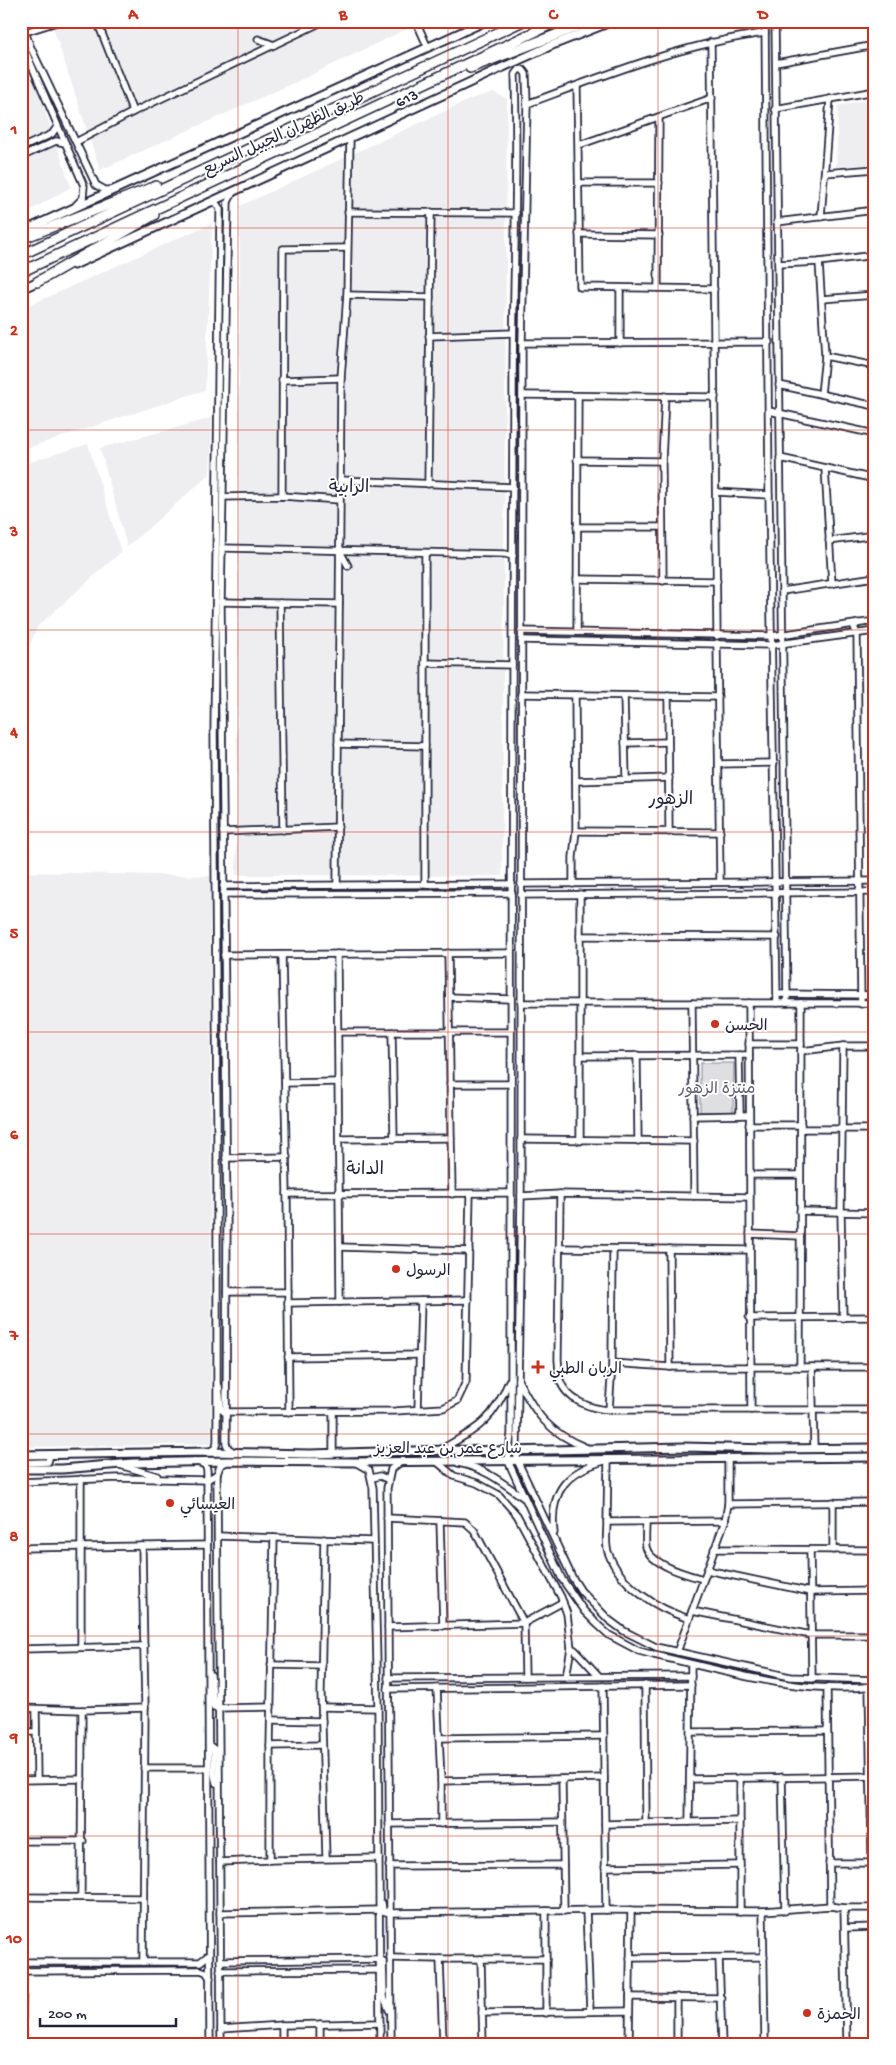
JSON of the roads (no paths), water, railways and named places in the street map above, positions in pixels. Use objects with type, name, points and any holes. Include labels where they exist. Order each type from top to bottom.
[{"type":"highway","name":"طريق الظهران الجبيل السريع","points":[[21,255],[523,21]]},
{"type":"highway","name":"طريق الظهران الجبيل السريع","points":[[21,272],[558,21]]},
{"type":"highway","points":[[407,91],[592,21]]},
{"type":"highway","points":[[21,238],[254,146]]},
{"type":"highway","points":[[37,282],[220,178]]},
{"type":"main road","points":[[21,232],[68,210],[118,190],[486,21]]},
{"type":"main road","name":"613","points":[[21,289],[550,46],[612,21]]},
{"type":"main road","name":"شارع عمر بن عبد العزيز","points":[[21,1455],[209,1452],[333,1453],[439,1450],[508,1451],[684,1447],[875,1448]]},
{"type":"main road","name":"شارع عمر بن عبد العزيز","points":[[21,1469],[62,1469],[118,1464],[228,1461],[401,1462],[875,1457]]},
{"type":"street","points":[[22,21],[31,48],[96,184],[105,190],[118,190]]},
{"type":"street","points":[[25,32],[60,21]]},
{"type":"street","points":[[97,21],[133,112]]},
{"type":"street","points":[[76,142],[133,112],[324,21]]},
{"type":"street","points":[[416,21],[428,48]]},
{"type":"street","points":[[765,21],[769,495],[777,1003]]},
{"type":"street","points":[[775,21],[787,1003]]},
{"type":"street","points":[[527,104],[643,61],[711,42],[765,33]]},
{"type":"street","points":[[258,39],[274,45]]},
{"type":"street","points":[[21,41],[84,186],[84,193],[79,203],[68,210]]},
{"type":"street","points":[[711,42],[717,636]]},
{"type":"street","points":[[776,63],[875,45]]},
{"type":"street","points":[[829,1863],[873,1863],[872,1686],[827,1687],[780,1684],[639,1650],[609,1635],[584,1611],[562,1579],[508,1460],[514,1378],[521,1196],[522,344],[527,104],[526,74],[523,70],[519,69],[515,74],[516,213],[513,334],[512,893],[510,953],[510,1193],[514,1378],[517,1460],[572,1577],[581,1591],[608,1620],[656,1647],[756,1671],[812,1679],[875,1680]]},
{"type":"street","points":[[577,86],[580,287],[714,289]]},
{"type":"street","points":[[776,109],[875,91]]},
{"type":"street","points":[[579,145],[712,98]]},
{"type":"street","points":[[821,217],[830,99]]},
{"type":"street","points":[[658,288],[659,117]]},
{"type":"street","points":[[21,148],[52,134],[57,127]]},
{"type":"street","points":[[338,885],[340,378],[347,295],[350,138]]},
{"type":"street","points":[[21,157],[56,141],[65,143]]},
{"type":"street","points":[[825,173],[875,169]]},
{"type":"street","points":[[579,183],[659,183]]},
{"type":"street","points":[[234,1452],[227,1446],[226,1412],[227,1292],[221,602],[228,202],[230,195],[236,190]]},
{"type":"street","points":[[208,202],[216,203],[220,209],[214,734],[218,1123],[217,1443],[215,1448],[209,1452]]},
{"type":"street","points":[[777,222],[875,210]]},
{"type":"street","points":[[348,212],[516,213]]},
{"type":"street","points":[[428,484],[431,212]]},
{"type":"street","points":[[579,234],[658,235]]},
{"type":"street","points":[[282,496],[282,249],[347,248]]},
{"type":"street","points":[[778,264],[819,262],[875,255]]},
{"type":"street","points":[[819,262],[825,356],[821,394]]},
{"type":"street","points":[[620,288],[620,343]]},
{"type":"street","points":[[347,295],[430,297]]},
{"type":"street","points":[[822,299],[875,295]]},
{"type":"street","points":[[429,336],[513,334]]},
{"type":"street","points":[[522,344],[769,342]]},
{"type":"street","points":[[825,356],[875,366]]},
{"type":"street","points":[[282,380],[340,378]]},
{"type":"street","points":[[779,385],[875,406]]},
{"type":"street","points":[[523,395],[715,397]]},
{"type":"street","points":[[577,632],[578,396]]},
{"type":"street","points":[[663,580],[662,461],[664,396]]},
{"type":"street","points":[[769,412],[875,434]]},
{"type":"street","points":[[780,458],[873,479],[875,512]]},
{"type":"street","points":[[577,460],[662,461]]},
{"type":"street","points":[[825,468],[832,584]]},
{"type":"street","points":[[340,480],[513,487]]},
{"type":"street","points":[[716,492],[769,495]]},
{"type":"street","points":[[223,497],[282,496],[340,500]]},
{"type":"street","points":[[577,527],[662,527]]},
{"type":"street","points":[[829,541],[875,536]]},
{"type":"street","points":[[222,548],[513,556]]},
{"type":"street","points":[[340,551],[348,566]]},
{"type":"street","points":[[425,553],[425,885]]},
{"type":"street","points":[[782,591],[875,578]]},
{"type":"street","points":[[577,579],[717,581]]},
{"type":"street","points":[[221,602],[339,604]]},
{"type":"street","points":[[280,603],[283,830]]},
{"type":"street","points":[[521,631],[772,636],[782,633],[875,621]]},
{"type":"street","points":[[858,623],[854,627],[856,634],[861,1004]]},
{"type":"street","points":[[521,640],[772,645],[875,631]]},
{"type":"street","points":[[717,643],[720,882]]},
{"type":"street","points":[[425,663],[512,664]]},
{"type":"street","points":[[521,694],[718,697]]},
{"type":"street","points":[[573,884],[573,857],[576,831],[575,695]]},
{"type":"street","points":[[624,696],[626,778]]},
{"type":"street","points":[[668,696],[669,832]]},
{"type":"street","points":[[626,743],[668,742]]},
{"type":"street","points":[[338,744],[425,746]]},
{"type":"street","points":[[719,764],[774,763]]},
{"type":"street","points":[[576,781],[669,778]]},
{"type":"street","points":[[222,832],[338,827]]},
{"type":"street","points":[[576,831],[720,832]]},
{"type":"street","points":[[520,884],[875,881]]},
{"type":"street","points":[[215,893],[223,890],[338,885],[512,884]]},
{"type":"street","points":[[223,890],[512,893]]},
{"type":"street","points":[[521,895],[875,892]]},
{"type":"street","points":[[580,894],[580,1141]]},
{"type":"street","points":[[580,936],[777,935],[786,938]]},
{"type":"street","points":[[448,953],[452,1194]]},
{"type":"street","points":[[224,955],[510,953]]},
{"type":"street","points":[[337,954],[340,1302]]},
{"type":"street","points":[[282,955],[288,1194],[289,1412]]},
{"type":"street","points":[[777,994],[875,995]]},
{"type":"street","points":[[449,998],[510,999]]},
{"type":"street","points":[[521,1003],[875,1003]]},
{"type":"street","points":[[692,1003],[691,1056],[694,1196]]},
{"type":"street","points":[[749,1003],[751,1410]]},
{"type":"street","points":[[800,1367],[801,1003]]},
{"type":"street","points":[[338,1032],[510,1032],[516,1036],[521,1033]]},
{"type":"street","points":[[392,1032],[394,1139]]},
{"type":"street","points":[[749,1044],[801,1044]]},
{"type":"street","points":[[801,1051],[843,1046],[875,1046]]},
{"type":"street","points":[[843,1046],[841,1212],[843,1318]]},
{"type":"street","points":[[510,1051],[515,1049],[520,1055]]},
{"type":"street","points":[[637,1055],[638,1141]]},
{"type":"street","points":[[739,1055],[740,1115]]},
{"type":"street","points":[[581,1056],[749,1055]]},
{"type":"street","points":[[285,1083],[338,1082]]},
{"type":"street","points":[[450,1084],[510,1084]]},
{"type":"street","points":[[693,1116],[749,1115]]},
{"type":"street","points":[[749,1125],[875,1129]]},
{"type":"street","points":[[339,1140],[451,1138]]},
{"type":"street","points":[[521,1139],[694,1142]]},
{"type":"street","points":[[226,1158],[287,1157]]},
{"type":"street","points":[[750,1175],[800,1175]]},
{"type":"street","points":[[288,1194],[510,1193]]},
{"type":"street","points":[[217,1376],[221,1393],[221,1409],[226,1412],[418,1410],[443,1408],[457,1401],[466,1382],[470,1194]]},
{"type":"street","points":[[521,1196],[560,1194],[750,1197]]},
{"type":"street","points":[[560,1194],[558,1360],[560,1381],[569,1393],[582,1404],[597,1409],[609,1410],[875,1410]]},
{"type":"street","points":[[800,1211],[875,1213]]},
{"type":"street","points":[[750,1234],[800,1236]]},
{"type":"street","points":[[340,1247],[469,1250]]},
{"type":"street","points":[[559,1248],[750,1250]]},
{"type":"street","points":[[609,1410],[612,1363],[614,1249]]},
{"type":"street","points":[[669,1249],[670,1367]]},
{"type":"street","points":[[227,1292],[288,1292]]},
{"type":"street","points":[[288,1303],[468,1300]]},
{"type":"street","points":[[418,1410],[421,1301]]},
{"type":"street","points":[[750,1318],[875,1317]]},
{"type":"street","points":[[288,1357],[420,1355]]},
{"type":"street","points":[[612,1363],[670,1367],[875,1366]]},
{"type":"street","points":[[812,1367],[814,1448]]},
{"type":"street","points":[[514,1378],[544,1423],[566,1440],[589,1449]]},
{"type":"street","points":[[439,1450],[477,1428],[488,1419],[514,1378]]},
{"type":"street","points":[[333,1412],[333,1453]]},
{"type":"street","points":[[21,1464],[48,1462],[50,1455]]},
{"type":"street","points":[[677,1652],[725,1521],[728,1504],[728,1459]]},
{"type":"street","points":[[556,1540],[553,1520],[555,1504],[561,1488],[574,1474],[588,1465],[608,1460],[607,1551],[631,1587],[666,1610],[689,1619]]},
{"type":"street","points":[[221,2044],[217,1474],[220,1466],[228,1461]]},
{"type":"street","points":[[436,1461],[454,1476],[477,1483],[499,1495],[517,1515],[568,1614],[571,1648],[566,1677]]},
{"type":"street","points":[[446,1461],[482,1469],[497,1477],[526,1499]]},
{"type":"street","points":[[198,1462],[206,1467],[207,1480],[210,2044]]},
{"type":"street","points":[[355,1462],[369,1470],[372,1478],[378,1708],[380,2044]]},
{"type":"street","points":[[390,2044],[387,1479],[391,1469],[401,1462]]},
{"type":"street","points":[[118,1464],[165,1479]]},
{"type":"street","points":[[21,1482],[118,1478],[207,1480],[217,1474]]},
{"type":"street","points":[[372,1478],[380,1476],[387,1479]]},
{"type":"street","points":[[81,1479],[81,1647]]},
{"type":"street","points":[[832,1502],[833,1550]]},
{"type":"street","points":[[728,1504],[875,1502]]},
{"type":"street","points":[[387,1518],[465,1522],[474,1530],[524,1623],[525,1677]]},
{"type":"street","points":[[440,1521],[443,1626]]},
{"type":"street","points":[[607,1522],[725,1521]]},
{"type":"street","points":[[646,1522],[646,1547],[650,1554],[667,1566],[704,1579]]},
{"type":"street","points":[[218,1536],[373,1540]]},
{"type":"street","points":[[270,1860],[274,1538]]},
{"type":"street","points":[[324,1540],[322,1745],[326,1857]]},
{"type":"street","points":[[21,1548],[208,1545]]},
{"type":"street","points":[[142,1546],[145,1708],[143,1962]]},
{"type":"street","points":[[714,1550],[875,1550]]},
{"type":"street","points":[[810,1551],[812,1679]]},
{"type":"street","points":[[707,1570],[810,1592],[875,1591]]},
{"type":"street","points":[[388,1627],[524,1623],[563,1602]]},
{"type":"street","points":[[692,1611],[812,1636],[875,1635]]},
{"type":"street","points":[[21,1649],[144,1646]]},
{"type":"street","points":[[571,1648],[600,1676]]},
{"type":"street","points":[[208,1660],[213,1683],[214,1708],[271,1707]]},
{"type":"street","points":[[689,1822],[691,1664]]},
{"type":"street","points":[[272,1665],[322,1666]]},
{"type":"street","points":[[388,1678],[691,1676]]},
{"type":"street","points":[[645,1685],[646,1823]]},
{"type":"street","points":[[388,1688],[691,1685]]},
{"type":"street","points":[[603,1686],[606,1910]]},
{"type":"street","points":[[827,1687],[830,1906]]},
{"type":"street","points":[[438,1688],[441,1824]]},
{"type":"street","points":[[322,1707],[378,1708]]},
{"type":"street","points":[[21,1708],[82,1710],[145,1708]]},
{"type":"street","points":[[36,1709],[37,1780]]},
{"type":"street","points":[[81,1896],[83,1841],[82,1710]]},
{"type":"street","points":[[271,1720],[322,1720]]},
{"type":"street","points":[[691,1732],[827,1731]]},
{"type":"street","points":[[21,1732],[36,1732]]},
{"type":"street","points":[[439,1738],[604,1736]]},
{"type":"street","points":[[270,1746],[322,1745]]},
{"type":"street","points":[[209,1750],[210,1746],[214,1749],[214,1774],[219,1792]]},
{"type":"street","points":[[144,1768],[209,1768]]},
{"type":"street","points":[[690,1779],[873,1776]]},
{"type":"street","points":[[441,1781],[604,1778]]},
{"type":"street","points":[[740,1778],[740,1911]]},
{"type":"street","points":[[782,1778],[785,1911]]},
{"type":"street","points":[[21,1780],[82,1779]]},
{"type":"street","points":[[562,1779],[564,1911]]},
{"type":"street","points":[[605,1824],[740,1821]]},
{"type":"street","points":[[389,1824],[562,1822]]},
{"type":"street","points":[[21,1841],[83,1841]]},
{"type":"street","points":[[220,1862],[326,1857],[379,1858]]},
{"type":"street","points":[[389,1866],[563,1865]]},
{"type":"street","points":[[605,1867],[740,1865]]},
{"type":"street","points":[[379,1876],[382,1882],[383,1911],[390,1913],[586,1910],[785,1911],[830,1906],[875,1908]]},
{"type":"street","points":[[21,1897],[143,1898]]},
{"type":"street","points":[[844,1908],[847,2044]]},
{"type":"street","points":[[220,1913],[379,1910]]},
{"type":"street","points":[[586,1910],[590,2011]]},
{"type":"street","points":[[629,2044],[631,1910]]},
{"type":"street","points":[[546,1911],[546,2013]]},
{"type":"street","points":[[763,1911],[765,2044]]},
{"type":"street","points":[[845,1928],[875,1927]]},
{"type":"street","points":[[21,1962],[196,1962],[204,1961],[210,1953]]},
{"type":"street","points":[[390,1958],[546,1959]]},
{"type":"street","points":[[630,1958],[764,1958]]},
{"type":"street","points":[[719,1958],[722,1998],[722,2044]]},
{"type":"street","points":[[220,1961],[379,1959],[383,1961],[384,1996],[390,2013]]},
{"type":"street","points":[[440,1959],[443,2044]]},
{"type":"street","points":[[481,1959],[483,2044]]},
{"type":"street","points":[[268,1960],[283,1970]]},
{"type":"street","points":[[195,1970],[200,1966],[196,1962]]},
{"type":"street","points":[[22,2044],[22,1971],[195,1970],[206,1972],[210,1978]]},
{"type":"street","points":[[220,1971],[379,1970]]},
{"type":"street","points":[[630,1997],[722,1998]]},
{"type":"street","points":[[677,1997],[677,2044]]},
{"type":"street","points":[[482,2013],[629,2011]]},
{"type":"street","points":[[221,2029],[282,2025],[380,2023]]},
{"type":"street","points":[[320,2024],[320,2044]]},
{"type":"street","points":[[282,2025],[282,2044]]},
{"type":"place","name":"الحسن","points":[[715,1024]]},
{"type":"place","name":"الرسول","points":[[396,1269]]},
{"type":"place","name":"الربان الطبي","points":[[538,1367]]},
{"type":"place","name":"العيسائي","points":[[170,1503]]},
{"type":"place","name":"الحمزة","points":[[807,2013]]},
{"type":"district","name":"الرابية","points":[[349,486]]},
{"type":"district","name":"الزهور","points":[[671,798]]},
{"type":"district","name":"الدانة","points":[[365,1168]]},
{"type":"park label","name":"منتزة الزهور","points":[[717,1087]]}]
